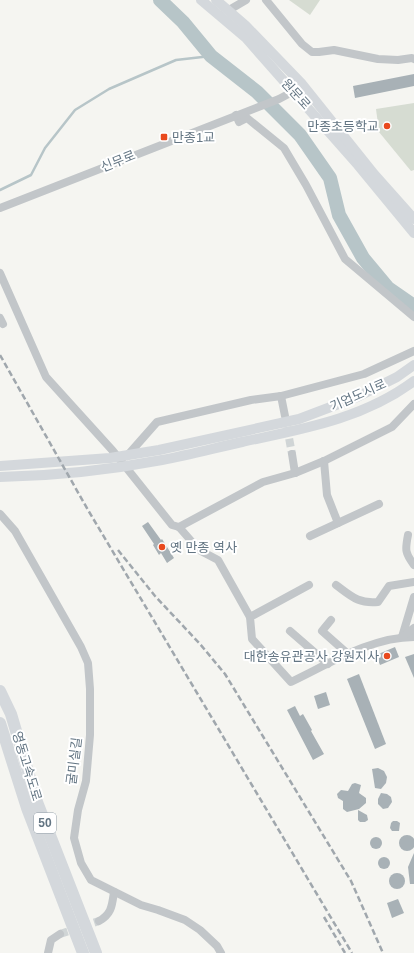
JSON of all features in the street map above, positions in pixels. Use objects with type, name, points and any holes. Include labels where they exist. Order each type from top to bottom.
[{"type":"highway","name":"영동고속도로","points":[[0,691],[11,714],[37,802],[96,953]]},
{"type":"highway","name":"영동고속도로","points":[[0,723],[27,808],[84,953]]},
{"type":"main road","name":"원문로","points":[[201,0],[246,38],[358,165],[414,234]]},
{"type":"main road","name":"원문로","points":[[216,0],[245,25],[302,84],[374,174],[414,218]]},
{"type":"main road","points":[[294,91],[302,84]]},
{"type":"main road","points":[[398,215],[402,226],[414,242]]},
{"type":"main road","name":"기업도시로","points":[[0,466],[110,458],[159,450],[299,419],[371,390],[398,377],[414,365]]},
{"type":"main road","name":"기업도시로","points":[[0,477],[104,469],[162,460],[301,429],[358,413],[393,395],[414,381]]},
{"type":"street","points":[[229,10],[246,0]]},
{"type":"street","points":[[266,0],[302,44],[312,52],[334,50],[378,59],[414,59]]},
{"type":"street","name":"신무로","points":[[0,208],[279,99],[294,91]]},
{"type":"street","points":[[236,115],[239,122],[247,118],[284,148],[310,192],[345,259],[414,317]]},
{"type":"street","points":[[0,273],[46,377],[122,461],[172,525],[179,527],[199,550],[218,560],[250,617],[252,639],[291,682],[348,654],[381,641],[402,637],[414,637]]},
{"type":"street","points":[[122,461],[157,422],[251,400],[281,396],[364,374],[414,351]]},
{"type":"street","points":[[281,396],[285,416]]},
{"type":"street","points":[[179,527],[263,482],[295,473],[324,462],[392,427],[414,404]]},
{"type":"street","points":[[292,454],[295,473]]},
{"type":"street","points":[[324,462],[327,495],[338,523]]},
{"type":"street","points":[[310,536],[379,504]]},
{"type":"street","name":"굴미실길","points":[[0,514],[15,531],[81,647],[88,663],[90,689],[90,735],[86,781],[78,810],[74,838],[82,863],[91,880],[141,906],[158,910],[186,920],[200,930],[217,946],[220,953]]},
{"type":"street","points":[[408,535],[405,547],[407,556],[414,565]]},
{"type":"street","points":[[336,585],[356,600],[367,603],[378,602],[389,586],[414,582]]},
{"type":"street","points":[[250,617],[308,585]]},
{"type":"street","points":[[402,637],[414,597]]},
{"type":"street","points":[[331,620],[322,632],[348,654]]},
{"type":"street","points":[[402,637],[414,628]]},
{"type":"street","points":[[290,631],[328,664]]},
{"type":"street","points":[[99,921],[105,918],[111,910],[114,892]]},
{"type":"street","points":[[48,953],[52,940],[60,934]]},
{"type":"shaded area","points":[[289,0],[320,0],[310,15]]},
{"type":"shaded area","points":[[414,103],[414,170],[411,171],[379,132],[376,109]]},
{"type":"building","points":[[414,74],[414,86],[355,98],[353,86]]},
{"type":"building","points":[[148,522],[161,540],[162,539],[174,558],[167,563],[161,553],[159,555],[153,545],[154,544],[142,526]]},
{"type":"building","points":[[395,647],[399,657],[380,665],[376,655]]},
{"type":"building","points":[[414,654],[414,678],[405,657]]},
{"type":"building","points":[[359,674],[386,744],[375,749],[347,679]]},
{"type":"building","points":[[326,692],[330,705],[318,709],[314,696]]},
{"type":"building","points":[[295,706],[300,716],[303,714],[324,754],[313,760],[287,710]]},
{"type":"building","points":[[378,768],[384,771],[387,777],[386,783],[381,789],[375,788],[372,769]]},
{"type":"building","points":[[355,783],[361,785],[359,793],[366,798],[366,803],[359,809],[347,812],[343,809],[343,801],[338,798],[337,794],[341,790],[348,791],[352,784]]},
{"type":"building","points":[[381,793],[387,794],[391,797],[392,802],[388,808],[383,809],[378,804],[378,799]]},
{"type":"building","points":[[358,810],[367,815],[368,820],[365,822],[360,822],[358,820]]},
{"type":"building","points":[[393,821],[400,823],[399,831],[392,831],[390,828]]},
{"type":"building","points":[[407,835],[414,840],[415,843],[410,850],[407,851],[400,846],[399,843],[404,836]]},
{"type":"building","points":[[378,837],[381,838],[381,848],[374,849],[371,848],[370,841],[371,838]]},
{"type":"building","points":[[414,853],[414,884],[410,884],[408,867]]},
{"type":"building","points":[[382,857],[386,857],[390,863],[386,869],[382,869],[378,865],[378,861]]},
{"type":"building","points":[[397,873],[404,878],[405,881],[400,888],[397,889],[390,884],[389,881],[394,874]]},
{"type":"building","points":[[398,899],[404,913],[392,918],[387,903]]},
{"type":"waterway","points":[[160,0],[183,22],[211,56],[257,92],[300,135],[330,178],[339,215],[363,258],[388,288],[414,306]]},
{"type":"waterway","points":[[0,190],[31,175],[45,148],[75,110],[109,89],[176,60],[211,56]]},
{"type":"tunnel","points":[[287,427],[292,454]]},
{"type":"tunnel","points":[[60,934],[99,921]]},
{"type":"railway","points":[[0,355],[88,510],[352,953]]},
{"type":"railway","points":[[118,550],[155,596],[200,644],[225,674],[351,881],[383,953]]},
{"type":"railway","points":[[324,917],[345,953]]},
{"type":"place","name":"만종초등학교","points":[[387,126]]},
{"type":"place","name":"만종1교","points":[[164,137]]},
{"type":"place","name":"옛 만종 역사","points":[[162,547]]},
{"type":"place","name":"대한송유관공사 강원지사","points":[[387,656]]}]
